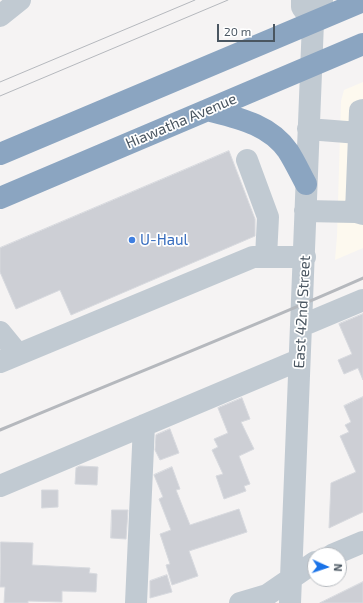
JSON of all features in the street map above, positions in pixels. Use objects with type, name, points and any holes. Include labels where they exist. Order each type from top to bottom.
[{"type":"highway","points":[[0,154],[363,1]]},
{"type":"highway","name":"Hiawatha Avenue","points":[[0,198],[363,44]]},
{"type":"highway","points":[[207,110],[254,123],[273,135],[288,152],[306,184]]},
{"type":"street","points":[[0,16],[20,0]]},
{"type":"street","points":[[302,0],[302,7],[313,22]]},
{"type":"street","name":"East 42nd Street","points":[[290,603],[299,360],[305,257],[306,184],[313,22],[321,10],[322,0]]},
{"type":"street","points":[[306,211],[360,205],[360,111],[363,110]]},
{"type":"street","points":[[308,129],[360,152]]},
{"type":"street","points":[[247,160],[268,217],[266,257]]},
{"type":"street","points":[[0,332],[9,358],[253,257],[305,257]]},
{"type":"street","points":[[301,326],[363,300]]},
{"type":"street","points":[[0,486],[299,360]]},
{"type":"street","points":[[136,603],[144,425]]},
{"type":"street","points":[[347,549],[363,542]]},
{"type":"street","points":[[240,603],[267,595],[307,568]]},
{"type":"shaded area","points":[[363,82],[363,248],[335,260],[341,101],[344,90]]},
{"type":"building","name":"U-Haul","points":[[229,151],[255,219],[255,236],[71,315],[60,290],[16,309],[0,272],[0,248]]},
{"type":"building","points":[[363,314],[363,380],[358,368],[344,374],[338,360],[352,354],[339,324]]},
{"type":"building","points":[[363,397],[363,512],[329,528],[331,483],[356,472],[340,436],[349,432],[345,425],[351,422],[344,406]]},
{"type":"building","points":[[242,398],[250,419],[241,422],[254,449],[239,456],[250,484],[244,486],[246,491],[224,499],[216,476],[223,474],[212,450],[218,447],[214,439],[228,433],[218,408]]},
{"type":"building","points":[[170,429],[179,453],[160,460],[155,450],[156,435]]},
{"type":"building","points":[[80,466],[98,467],[97,485],[75,484],[76,468]]},
{"type":"building","points":[[172,467],[180,489],[176,490],[190,525],[239,509],[247,532],[189,551],[198,576],[172,585],[166,565],[170,564],[160,534],[171,530],[159,499],[163,497],[154,475]]},
{"type":"building","points":[[42,490],[58,490],[58,507],[42,508]]},
{"type":"building","points":[[112,510],[128,510],[126,539],[111,538]]},
{"type":"building","points":[[1,542],[33,543],[32,565],[90,568],[89,573],[97,574],[96,592],[62,591],[62,602],[28,601],[28,603],[4,603],[5,587],[0,587]]},
{"type":"building","points":[[167,575],[172,592],[150,598],[150,581]]},
{"type":"building","points":[[363,582],[363,603],[320,603]]},
{"type":"tram line","points":[[0,82],[195,0]]},
{"type":"tram line","points":[[0,96],[228,0]]},
{"type":"railway","points":[[0,430],[363,278]]},
{"type":"place","name":"U-Haul","points":[[132,240]]}]
